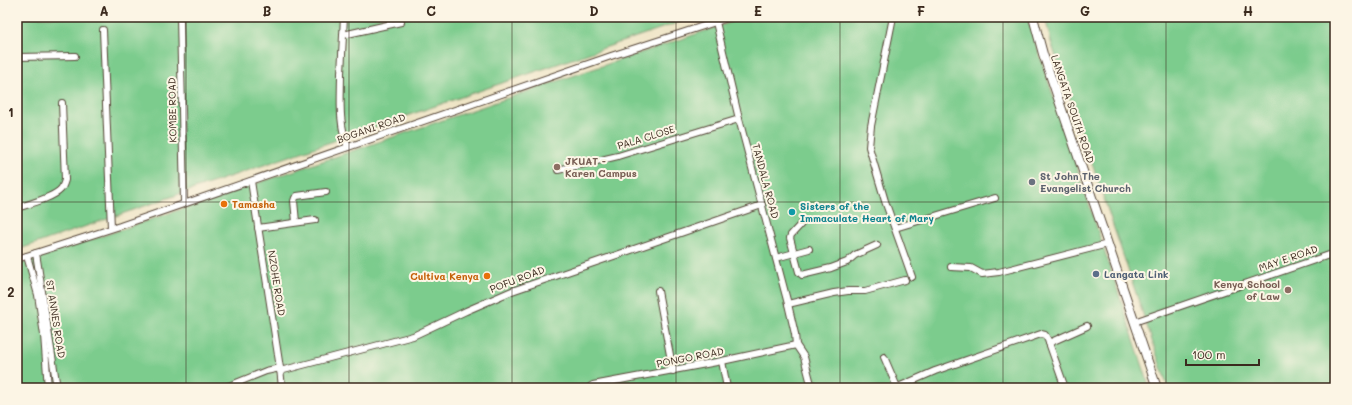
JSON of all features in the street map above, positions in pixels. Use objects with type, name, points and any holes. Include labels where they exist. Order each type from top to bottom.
[{"type":"street","name":"KOMBE ROAD","points":[[180,17],[184,203]]},
{"type":"street","points":[[344,17],[341,91],[342,127],[344,139],[348,147]]},
{"type":"street","name":"BOGANI ROAD","points":[[17,260],[716,20],[731,17]]},
{"type":"street","points":[[893,17],[869,143],[869,152],[912,277]]},
{"type":"street","name":"LANGATA SOUTH ROAD","points":[[1033,17],[1043,54],[1157,388]]},
{"type":"street","name":"TANDALA ROAD","points":[[716,20],[739,118],[788,304],[796,345],[804,357],[812,388]]},
{"type":"street","points":[[343,35],[400,22]]},
{"type":"street","points":[[103,30],[111,228]]},
{"type":"street","points":[[17,58],[75,56]]},
{"type":"street","points":[[17,208],[52,195],[61,189],[65,180],[62,104]]},
{"type":"street","name":"PALA CLOSE","points":[[558,170],[618,156],[739,118]]},
{"type":"street","name":"NZOHE ROAD","points":[[250,181],[282,388]]},
{"type":"street","points":[[296,222],[294,198],[297,196],[326,192]]},
{"type":"street","points":[[895,228],[995,198]]},
{"type":"street","name":"POFU ROAD","points":[[224,388],[266,371],[280,369],[413,336],[512,291],[762,204]]},
{"type":"street","points":[[258,228],[315,220]]},
{"type":"street","points":[[801,224],[790,238],[799,272],[802,275],[831,268],[847,262],[855,256],[877,245]]},
{"type":"street","points":[[951,267],[971,268],[982,274],[999,272],[1108,244]]},
{"type":"street","points":[[776,258],[809,249]]},
{"type":"street","name":"ST ANNES ROAD","points":[[36,253],[57,388]]},
{"type":"street","name":"MAY E ROAD","points":[[1134,322],[1335,253]]},
{"type":"street","points":[[27,256],[38,295],[44,336],[48,388]]},
{"type":"street","points":[[788,304],[848,291],[865,291],[905,280]]},
{"type":"street","points":[[658,291],[672,370]]},
{"type":"street","points":[[1049,343],[1087,326]]},
{"type":"street","points":[[884,357],[897,388],[935,371],[1039,334],[1043,334],[1046,336],[1049,343],[1065,388]]},
{"type":"street","name":"PONGO ROAD","points":[[590,388],[594,385],[722,361],[796,345]]},
{"type":"street","points":[[722,361],[727,388]]},
{"type":"green space","points":[[17,17],[694,17],[17,250]]},
{"type":"green space","points":[[746,17],[1027,17],[1150,388],[17,388],[17,265]]},
{"type":"green space","points":[[1045,17],[1335,17],[1335,388],[1168,388],[1051,42]]},
{"type":"place","name":"JKUAT - Karen Campus","points":[[557,167]]},
{"type":"place","name":"St John The Evangelist Church","points":[[1032,182]]},
{"type":"place","name":"Tamasha","points":[[224,204]]},
{"type":"place","name":"Sisters of the Immaculate Heart of Mary","points":[[792,212]]},
{"type":"place","name":"Langata Link","points":[[1096,274]]},
{"type":"place","name":"Cultiva Kenya","points":[[487,276]]},
{"type":"place","name":"Kenya School of Law","points":[[1288,290]]}]
